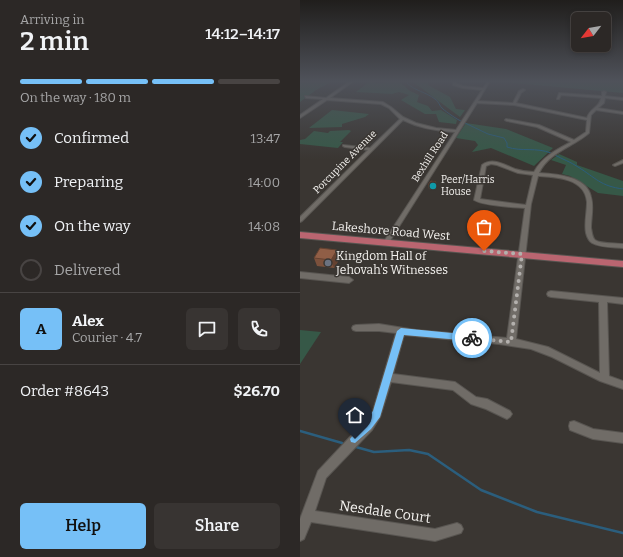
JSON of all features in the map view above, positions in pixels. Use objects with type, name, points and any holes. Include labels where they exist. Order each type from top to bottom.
[{"type":"main road","name":"Lakeshore Road West","points":[[300,235],[623,264]]},
{"type":"street","points":[[300,117],[314,107]]},
{"type":"street","points":[[390,107],[403,118],[428,128],[457,131]]},
{"type":"street","name":"Bexhill Road","points":[[386,243],[473,107]]},
{"type":"street","points":[[529,107],[588,119]]},
{"type":"street","points":[[511,342],[528,207],[539,166],[550,156],[580,140],[589,131],[589,115],[596,109],[623,113]]},
{"type":"street","name":"Porcupine Avenue","points":[[300,220],[403,118]]},
{"type":"street","points":[[507,120],[538,126],[574,142]]},
{"type":"street","points":[[345,146],[370,149]]},
{"type":"street","points":[[615,165],[623,161]]},
{"type":"street","points":[[528,207],[477,200],[484,165],[488,163],[495,163],[511,170],[570,179],[586,190],[589,198],[589,232],[592,239],[597,243],[623,246]]},
{"type":"street","points":[[300,275],[349,280]]},
{"type":"street","points":[[551,294],[623,301]]},
{"type":"street","points":[[603,299],[604,379]]},
{"type":"street","points":[[356,328],[372,326],[401,331],[511,342],[545,350],[604,379],[623,385]]},
{"type":"street","points":[[300,535],[322,476],[368,426],[376,414],[401,331]]},
{"type":"street","points":[[387,377],[455,386],[474,401],[487,404],[507,414]]},
{"type":"street","points":[[574,426],[593,434],[623,438]]},
{"type":"street","name":"Nesdale Court","points":[[307,516],[435,535],[457,529]]},
{"type":"green space","points":[[413,107],[429,107],[432,111],[441,110],[457,120],[456,124],[439,122],[436,114],[425,114]]},
{"type":"green space","points":[[447,107],[455,107],[456,109],[465,110],[460,117]]},
{"type":"green space","points":[[332,110],[369,114],[365,117],[342,124],[342,127],[309,128]]},
{"type":"green space","points":[[466,123],[506,129],[553,148],[534,166],[491,148],[472,152],[478,145],[475,141],[456,138]]},
{"type":"green space","points":[[314,131],[328,133],[330,131],[351,131],[340,142],[343,142],[338,148],[300,144],[300,140],[305,139]]},
{"type":"green space","points":[[559,154],[577,162],[577,165],[623,181],[623,196],[598,193],[570,176],[562,174],[566,165],[551,160]]},
{"type":"green space","points":[[300,330],[321,332],[300,364]]},
{"type":"building","points":[[431,181],[436,182],[434,186],[428,185]]},
{"type":"building","points":[[320,248],[337,250],[331,260],[314,258]]},
{"type":"waterway","points":[[442,107],[461,121]]},
{"type":"waterway","points":[[465,123],[488,134],[504,138],[507,143],[507,147],[540,150],[551,153]]},
{"type":"waterway","points":[[555,155],[575,165],[603,184],[623,189]]},
{"type":"waterway","points":[[300,431],[342,443]]},
{"type":"waterway","points":[[356,447],[374,452],[409,450],[428,454],[481,490],[537,512],[623,533]]},
{"type":"way so far","points":[[472,338],[511,342],[522,254],[484,251]]},
{"type":"place","name":"Peer/Harris House","points":[[433,186]]},
{"type":"place","name":"Kingdom Hall of Jehovah's Witnesses","points":[[328,263]]},
{"type":"route","points":[[355,439],[362,430],[368,426],[380,405],[401,331],[472,338]]}]
